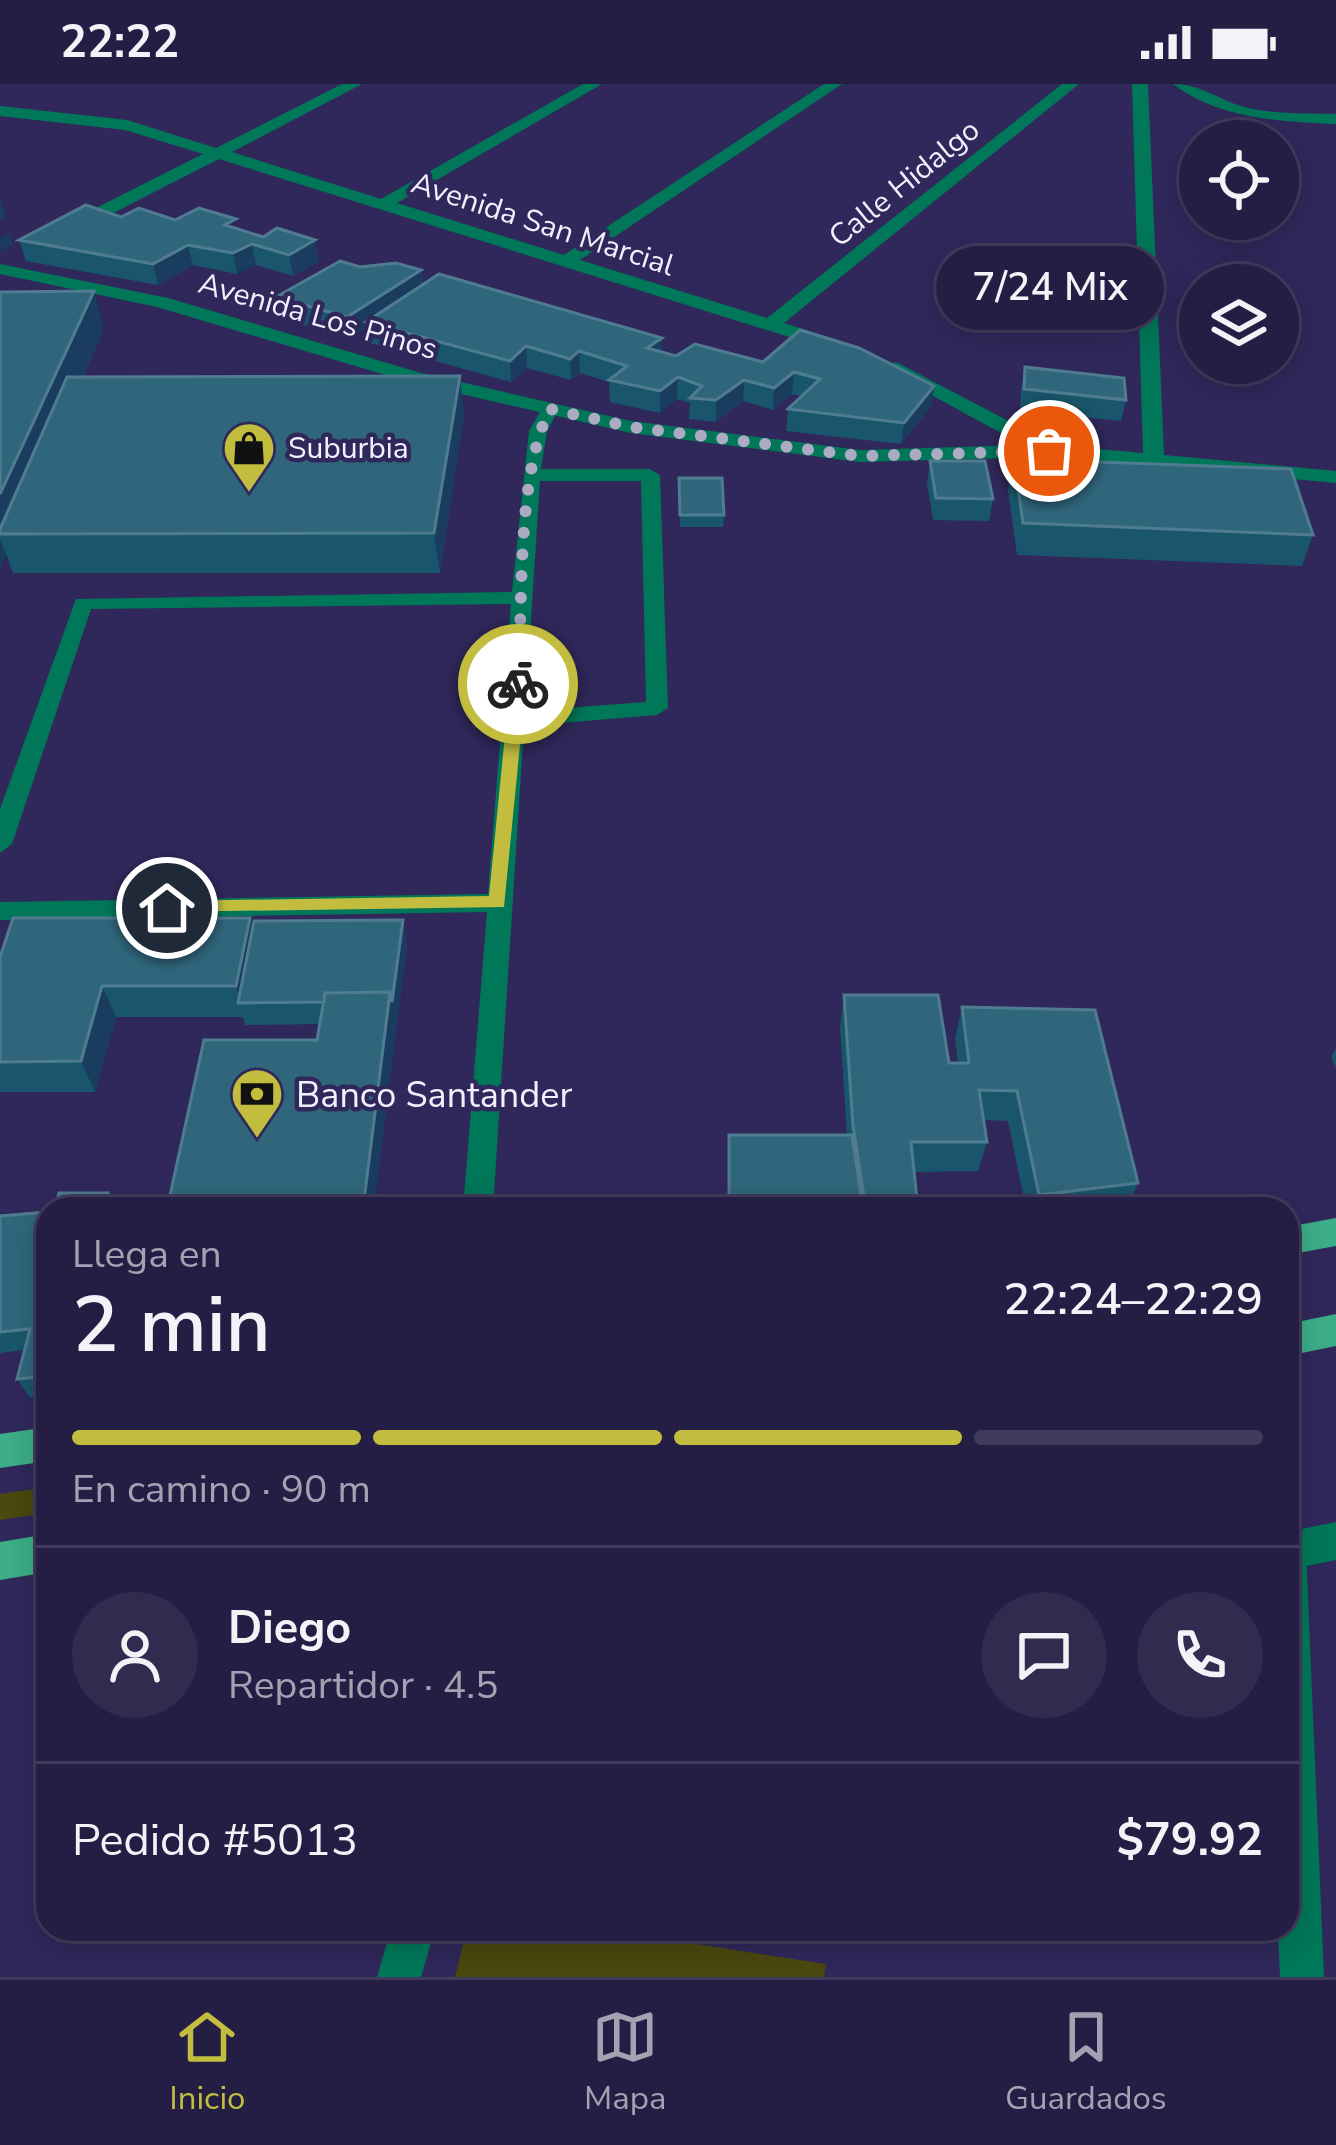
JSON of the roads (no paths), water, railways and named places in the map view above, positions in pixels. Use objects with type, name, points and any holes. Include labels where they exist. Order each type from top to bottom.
[{"type":"main road","points":[[1299,1239],[1336,1232]]},
{"type":"main road","points":[[1299,1338],[1336,1330]]},
{"type":"main road","points":[[0,1451],[36,1446]]},
{"type":"main road","points":[[0,1562],[36,1555]]},
{"type":"street","points":[[60,233],[354,84]]},
{"type":"street","points":[[387,202],[594,84]]},
{"type":"street","points":[[567,262],[834,84]]},
{"type":"street","name":"Calle Hidalgo","points":[[771,325],[1071,84]]},
{"type":"street","points":[[1140,84],[1154,458]]},
{"type":"street","points":[[1181,84],[1231,108],[1265,116],[1336,119]]},
{"type":"street","name":"Avenida San Marcial","points":[[0,111],[127,125],[387,202],[858,353],[1049,451]]},
{"type":"street","points":[[0,133],[41,115]]},
{"type":"street","points":[[0,266],[20,254]]},
{"type":"street","name":"Avenida Los Pinos","points":[[0,266],[161,302],[416,378],[631,427],[860,456],[1049,451],[1336,477]]},
{"type":"street","points":[[1299,1548],[1336,1541]]},
{"type":"street","points":[[1299,1892],[1302,1977]]},
{"type":"street","points":[[399,1977],[410,1941]]},
{"type":"lane","points":[[479,1197],[531,475],[538,431],[550,409]]},
{"type":"lane","points":[[515,719],[657,707],[650,475],[531,475]]},
{"type":"lane","points":[[0,844],[83,603],[522,598]]},
{"type":"lane","points":[[0,911],[497,903]]},
{"type":"place","name":"7/24 Mix","points":[[1049,451]]},
{"type":"place","name":"Suburbia","points":[[249,494]]},
{"type":"place","name":"Banco Santander","points":[[257,1140]]}]
